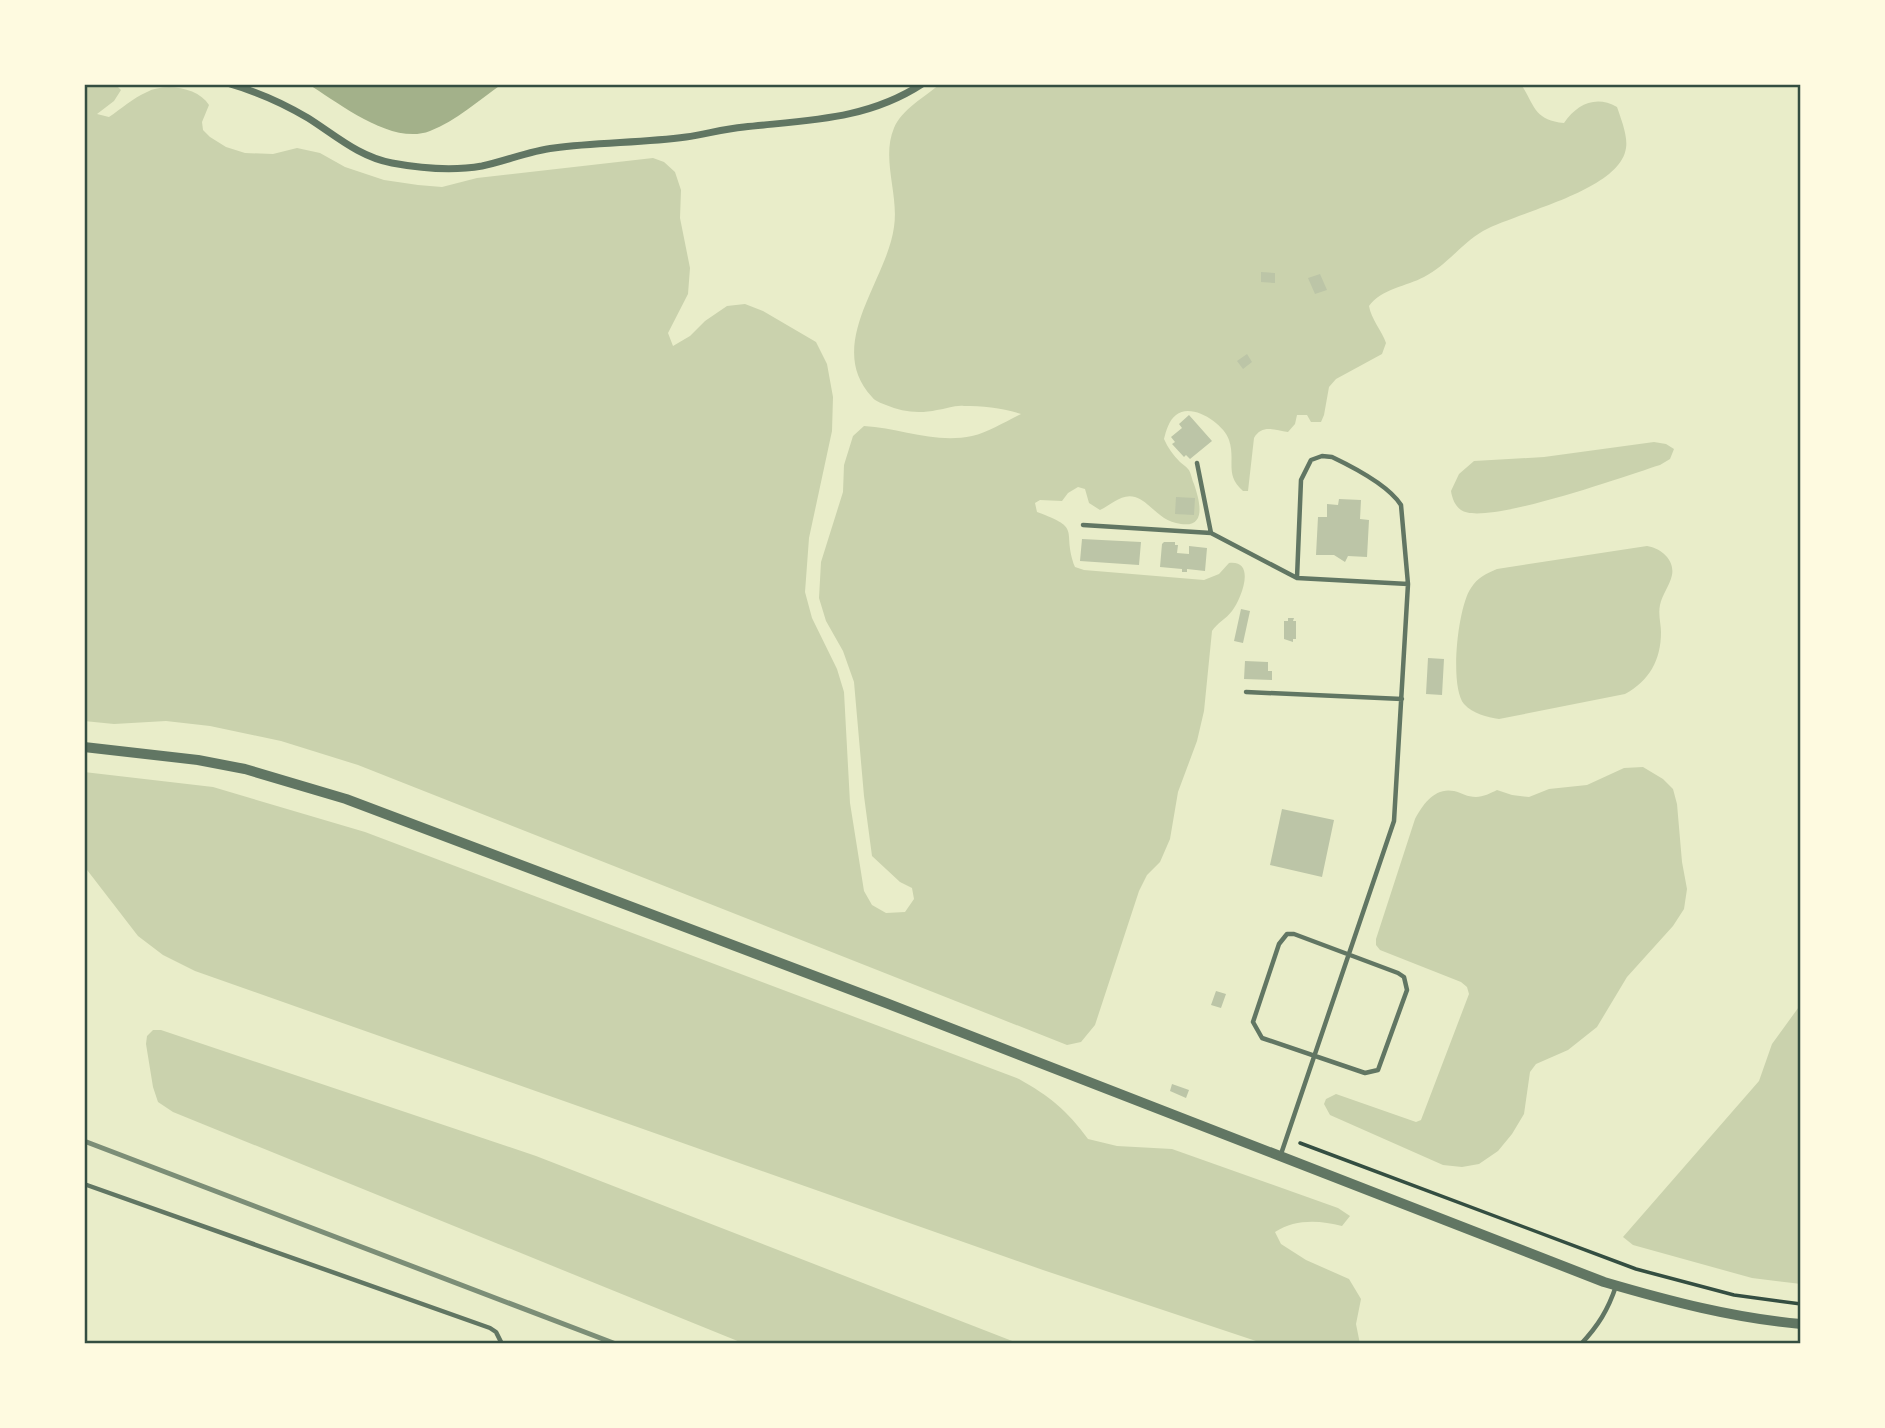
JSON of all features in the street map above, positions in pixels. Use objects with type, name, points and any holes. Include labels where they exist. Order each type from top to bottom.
[{"type":"street","points":[[230,84],[279,102],[370,157],[414,166],[452,167],[480,166],[551,148],[685,137],[736,128],[835,117],[870,110],[900,99],[922,84]]},
{"type":"street","points":[[84,747],[198,760],[245,769],[346,799],[899,1008],[1280,1158],[1616,1285],[1736,1316],[1801,1324]]},
{"type":"lane","points":[[1280,1158],[1394,821],[1408,584],[1401,505],[1397,499],[1388,490],[1337,459],[1326,456],[1311,460],[1301,480],[1297,578]]},
{"type":"lane","points":[[1197,463],[1211,533]]},
{"type":"lane","points":[[1083,525],[1211,533],[1297,578],[1408,584]]},
{"type":"lane","points":[[1247,692],[1402,699]]},
{"type":"lane","points":[[1287,934],[1294,934],[1398,973],[1404,978],[1407,990],[1378,1070],[1365,1073],[1314,1057],[1262,1038],[1254,1028],[1253,1022],[1279,944],[1287,934]]},
{"type":"lane","points":[[84,1184],[490,1328],[496,1332],[502,1344]]},
{"type":"lane","points":[[1581,1344],[1608,1309],[1616,1285]]},
{"type":"path","points":[[1300,1143],[1636,1269],[1734,1295],[1801,1304]]},
{"type":"shaded area","points":[[84,84],[115,84],[121,90],[114,101],[97,114],[109,117],[137,97],[154,89],[180,88],[197,94],[209,105],[202,122],[203,130],[226,147],[245,153],[273,154],[297,148],[320,153],[345,167],[384,180],[442,187],[477,178],[653,158],[664,162],[675,172],[681,190],[680,218],[690,268],[688,294],[668,333],[673,346],[727,306],[745,304],[763,311],[816,342],[827,364],[833,397],[832,431],[809,538],[805,592],[812,618],[837,669],[844,692],[850,803],[864,891],[872,905],[886,913],[905,912],[914,899],[912,888],[900,882],[872,856],[854,682],[843,651],[826,621],[819,598],[821,562],[843,492],[844,465],[853,436],[864,426],[931,437],[958,438],[985,432],[1021,414],[971,406],[911,412],[875,400],[859,377],[854,356],[856,335],[862,313],[889,248],[894,227],[889,152],[894,128],[902,115],[940,84],[1521,84],[1536,111],[1554,121],[1564,123],[1581,106],[1588,103],[1602,102],[1617,107],[1624,128],[1626,148],[1620,163],[1587,188],[1483,231],[1432,272],[1374,300],[1369,306],[1386,343],[1382,354],[1336,379],[1329,387],[1321,422],[1311,422],[1307,415],[1297,415],[1295,424],[1288,432],[1265,429],[1257,434],[1254,438],[1248,491],[1243,491],[1234,479],[1231,448],[1226,434],[1207,417],[1190,411],[1174,417],[1164,439],[1191,474],[1200,511],[1195,522],[1173,522],[1141,499],[1130,496],[1100,510],[1089,503],[1085,489],[1078,487],[1062,501],[1040,500],[1035,503],[1037,512],[1066,527],[1075,567],[1204,580],[1219,574],[1229,563],[1238,564],[1245,574],[1236,605],[1212,631],[1204,711],[1197,741],[1178,792],[1170,839],[1160,862],[1147,875],[1139,891],[1095,1025],[1081,1042],[1067,1045],[358,765],[281,741],[210,726],[166,721],[114,724],[84,721]]},
{"type":"shaded area","points":[[308,84],[502,84],[449,122],[430,131],[415,134],[383,128]]},
{"type":"shaded area","points":[[1654,442],[1674,449],[1670,459],[1660,465],[1557,498],[1497,512],[1475,513],[1461,510],[1452,496],[1451,491],[1459,474],[1474,461],[1544,457]]},
{"type":"shaded area","points":[[1647,546],[1666,555],[1672,569],[1671,579],[1660,605],[1659,652],[1652,669],[1641,683],[1625,694],[1499,719],[1476,713],[1464,704],[1459,695],[1457,681],[1459,628],[1466,597],[1479,578],[1497,569]]},
{"type":"shaded area","points":[[1643,767],[1663,779],[1673,789],[1687,889],[1684,909],[1673,926],[1627,977],[1597,1027],[1568,1050],[1536,1064],[1530,1072],[1524,1114],[1498,1151],[1479,1164],[1462,1167],[1443,1165],[1330,1115],[1324,1104],[1326,1099],[1336,1094],[1416,1122],[1421,1120],[1469,994],[1467,987],[1461,982],[1380,950],[1376,945],[1415,819],[1426,802],[1435,794],[1447,790],[1476,797],[1497,790],[1529,797],[1549,789],[1587,785],[1624,768]]},
{"type":"shaded area","points":[[84,772],[213,787],[365,832],[1019,1079],[1057,1105],[1088,1139],[1117,1146],[1172,1149],[1338,1208],[1350,1216],[1342,1226],[1307,1222],[1275,1232],[1281,1244],[1306,1260],[1349,1279],[1361,1299],[1356,1324],[1360,1344],[1265,1344],[1043,1270],[195,971],[163,955],[138,936],[84,866]]},
{"type":"shaded area","points":[[1801,1004],[1801,1284],[1752,1278],[1633,1245],[1623,1237],[1759,1081],[1772,1044]]},
{"type":"shaded area","points":[[153,1030],[161,1030],[536,1156],[1020,1344],[745,1344],[173,1112],[158,1102],[153,1087],[146,1044],[147,1036]]},
{"type":"building","points":[[1261,272],[1275,273],[1275,283],[1261,282]]},
{"type":"building","points":[[1320,274],[1327,290],[1315,294],[1308,278]]},
{"type":"building","points":[[1247,354],[1252,362],[1243,369],[1237,361]]},
{"type":"building","points":[[1189,415],[1212,441],[1190,459],[1186,455],[1184,457],[1172,444],[1175,442],[1171,437],[1182,428],[1179,424]]},
{"type":"building","points":[[1176,497],[1195,498],[1194,515],[1175,514]]},
{"type":"building","points":[[1339,499],[1361,500],[1360,519],[1369,520],[1367,557],[1348,556],[1345,562],[1334,555],[1316,555],[1318,517],[1327,517],[1327,504],[1338,505]]},
{"type":"building","points":[[1082,539],[1141,542],[1139,565],[1080,561]]},
{"type":"building","points":[[1164,542],[1175,542],[1175,545],[1178,545],[1177,553],[1189,554],[1189,546],[1207,548],[1205,571],[1187,569],[1187,572],[1182,572],[1182,569],[1160,567]]},
{"type":"building","points":[[1241,609],[1250,611],[1243,643],[1234,641]]},
{"type":"building","points":[[1288,618],[1294,618],[1293,621],[1296,621],[1296,639],[1293,639],[1293,642],[1284,639],[1284,621],[1288,621]]},
{"type":"building","points":[[1428,658],[1444,659],[1442,695],[1426,694]]},
{"type":"building","points":[[1245,661],[1268,662],[1272,680],[1244,679]]},
{"type":"building","points":[[1282,809],[1334,820],[1322,877],[1270,865]]},
{"type":"building","points":[[1216,991],[1226,994],[1221,1008],[1211,1005]]},
{"type":"building","points":[[1172,1084],[1189,1090],[1186,1098],[1170,1091]]},
{"type":"railway","points":[[84,1141],[616,1344]]}]
